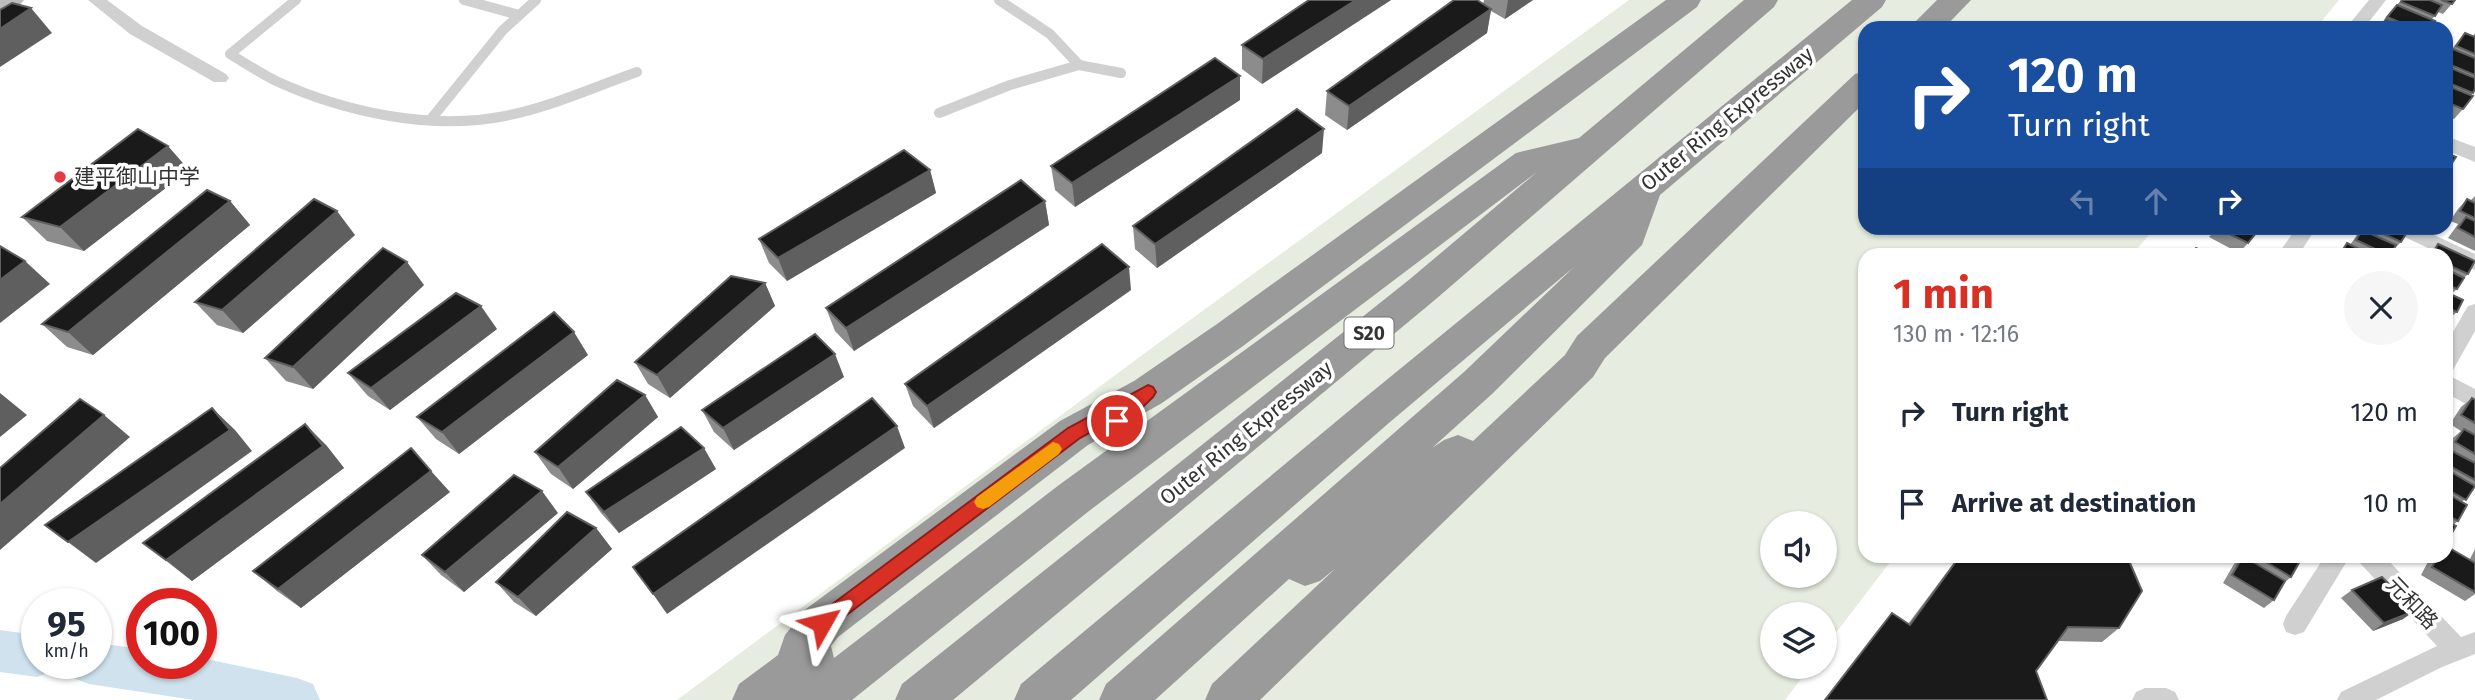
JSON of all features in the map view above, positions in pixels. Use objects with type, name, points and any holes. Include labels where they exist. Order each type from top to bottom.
[{"type":"highway","points":[[1594,146],[1528,162],[1253,363],[815,700],[799,683],[801,650],[822,623],[1074,433],[1148,392],[1230,335],[1453,168],[1686,0]]},
{"type":"highway","name":"Outer Ring Expressway","points":[[918,700],[1594,146],[1763,0]]},
{"type":"highway","name":"Outer Ring Expressway","points":[[1037,700],[1645,186],[1871,0]]},
{"type":"highway","points":[[1933,21],[1956,0]]},
{"type":"highway","points":[[1220,613],[1290,579],[1486,431],[1570,360],[1591,347],[1858,90]]},
{"type":"highway","points":[[1122,700],[1479,383],[1629,236],[1645,186]]},
{"type":"highway","points":[[1228,700],[1579,366],[1591,347]]},
{"type":"highway","points":[[1101,435],[1253,363]]},
{"type":"highway","points":[[755,700],[1101,435],[1148,392]]},
{"type":"main road","points":[[0,5],[12,0]]},
{"type":"street","points":[[96,0],[136,30],[220,78]]},
{"type":"street","points":[[2362,21],[2378,0]]},
{"type":"street","points":[[2462,149],[2475,132]]},
{"type":"street","points":[[2417,235],[2444,248]]},
{"type":"street","points":[[2453,252],[2475,263]]},
{"type":"street","points":[[2453,351],[2475,312]]},
{"type":"street","points":[[2453,386],[2475,400]]},
{"type":"street","points":[[2295,624],[2334,563]]},
{"type":"street","name":"元和路","points":[[2376,563],[2466,646]]},
{"type":"street","points":[[2350,700],[2466,646]]},
{"type":"street","points":[[2145,700],[2166,700]]},
{"type":"lane","points":[[296,0],[230,54],[274,80],[313,95],[365,109],[463,122],[506,116],[637,72]]},
{"type":"lane","points":[[464,0],[519,15]]},
{"type":"lane","points":[[431,119],[503,30],[536,0]]},
{"type":"lane","points":[[999,0],[1050,34],[1079,65]]},
{"type":"lane","points":[[939,113],[1010,85],[1079,65],[1121,73]]},
{"type":"shaded area","points":[[1629,0],[2339,0],[2322,21],[1858,21],[1858,235],[2149,235],[2138,248],[1858,248],[1858,563],[1889,563],[1837,631],[1837,602],[1760,602],[1760,679],[1801,679],[1785,700],[677,700],[1145,353]]},
{"type":"building","points":[[1309,0],[1356,0],[1263,59],[1242,45]]},
{"type":"building","points":[[1454,0],[1477,0],[1491,9],[1349,106],[1327,91]]},
{"type":"building","points":[[2430,0],[2442,5],[2435,16],[2401,2]]},
{"type":"building","points":[[12,3],[31,8],[0,29],[0,10]]},
{"type":"building","points":[[2397,5],[2435,21],[2396,21],[2387,17]]},
{"type":"building","points":[[2465,33],[2475,37],[2475,54],[2456,46]]},
{"type":"building","points":[[2453,49],[2475,58],[2475,75],[2453,66]]},
{"type":"building","points":[[1215,58],[1240,76],[1072,183],[1051,166]]},
{"type":"building","points":[[2453,69],[2475,78],[2473,93],[2453,85]]},
{"type":"building","points":[[2453,88],[2473,96],[2463,109],[2453,105]]},
{"type":"building","points":[[1297,109],[1324,129],[1155,244],[1133,226]]},
{"type":"building","points":[[138,129],[168,146],[60,227],[22,217]]},
{"type":"building","points":[[904,150],[930,170],[778,258],[759,239]]},
{"type":"building","points":[[1021,180],[1045,201],[846,328],[826,308]]},
{"type":"building","points":[[207,190],[230,201],[68,332],[42,324]]},
{"type":"building","points":[[314,199],[337,211],[222,310],[195,302]]},
{"type":"building","points":[[2467,199],[2475,203],[2475,218],[2460,211]]},
{"type":"building","points":[[2466,217],[2475,221],[2475,237],[2458,228]]},
{"type":"building","points":[[2231,235],[2254,235],[2248,243]]},
{"type":"building","points":[[2359,235],[2373,235],[2396,245],[2394,248],[2373,248],[2356,240]]},
{"type":"building","points":[[2386,235],[2405,235],[2401,242]]},
{"type":"building","points":[[2347,243],[2357,248],[2344,248]]},
{"type":"building","points":[[1102,244],[1129,267],[927,406],[905,384]]},
{"type":"building","points":[[0,246],[25,261],[0,280]]},
{"type":"building","points":[[383,248],[407,262],[293,367],[265,358]]},
{"type":"building","points":[[2453,251],[2475,261],[2468,274],[2453,267]]},
{"type":"building","points":[[2453,272],[2464,278],[2457,289],[2453,287]]},
{"type":"building","points":[[731,276],[765,283],[657,375],[635,362]]},
{"type":"building","points":[[456,293],[481,306],[371,388],[348,373]]},
{"type":"building","points":[[2453,295],[2463,300],[2457,312],[2453,310]]},
{"type":"building","points":[[554,312],[574,332],[442,432],[417,417]]},
{"type":"building","points":[[815,334],[835,354],[723,428],[702,410]]},
{"type":"building","points":[[617,380],[645,395],[558,467],[535,452]]},
{"type":"building","points":[[872,398],[897,426],[653,594],[633,567]]},
{"type":"building","points":[[2472,398],[2475,400],[2475,423],[2461,415]]},
{"type":"building","points":[[80,399],[104,415],[0,504],[0,468]]},
{"type":"building","points":[[212,408],[230,430],[68,542],[45,525]]},
{"type":"building","points":[[305,424],[323,446],[166,560],[143,543]]},
{"type":"building","points":[[681,427],[704,448],[604,512],[586,492]]},
{"type":"building","points":[[2464,429],[2475,435],[2475,454],[2455,442]]},
{"type":"building","points":[[411,448],[431,471],[278,589],[253,571]]},
{"type":"building","points":[[2453,452],[2475,463],[2475,480],[2453,468]]},
{"type":"building","points":[[2453,473],[2475,486],[2466,500],[2453,493]]},
{"type":"building","points":[[514,475],[542,491],[445,572],[422,555]]},
{"type":"building","points":[[2453,497],[2467,505],[2458,521],[2453,518]]},
{"type":"building","points":[[567,512],[596,528],[518,597],[496,582]]},
{"type":"building","points":[[2453,550],[2475,563],[2475,592],[2432,567],[2434,563],[2453,563]]},
{"type":"building","points":[[1955,563],[2130,563],[2142,591],[2119,628],[2068,627],[2036,671],[2047,700],[1825,700],[1892,613],[1910,625]]},
{"type":"building","points":[[2239,563],[2255,563],[2285,581],[2274,600],[2232,575]]},
{"type":"building","points":[[2268,563],[2299,563],[2291,577]]},
{"type":"building","points":[[2382,577],[2415,611],[2384,623],[2352,590]]},
{"type":"waterway","points":[[0,651],[21,654]]},
{"type":"waterway","points":[[112,666],[197,679],[297,700]]},
{"type":"slow traffic","points":[[983,502],[1053,449]]},
{"type":"place","name":"建平御山中学","points":[[60,177]]},
{"type":"route","points":[[822,623],[1074,433],[1148,392],[1117,421]]}]
